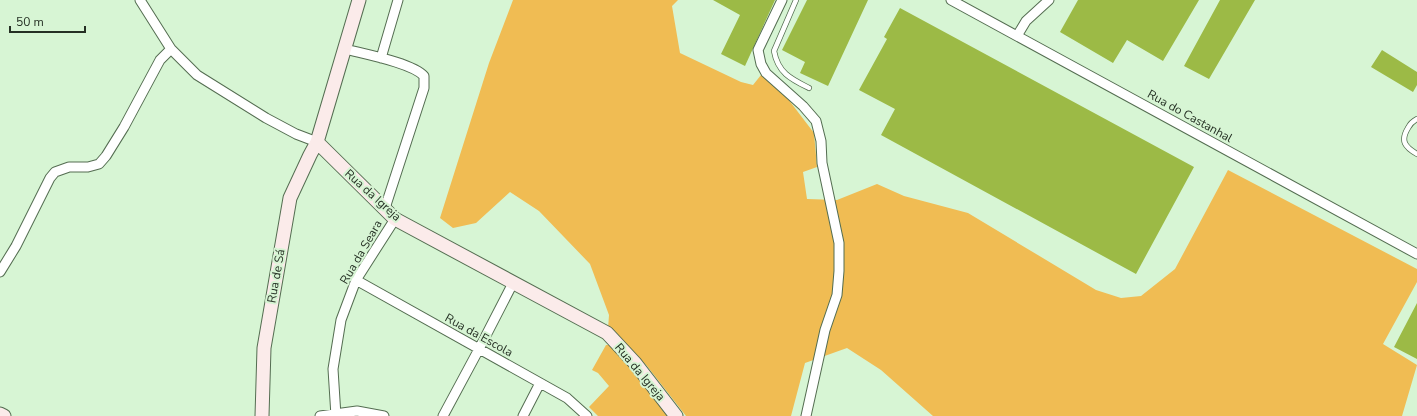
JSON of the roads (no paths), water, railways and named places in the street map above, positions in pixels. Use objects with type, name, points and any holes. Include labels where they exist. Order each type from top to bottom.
[{"type":"street","name":"Rua da Igreja","points":[[140,0],[171,49],[197,75],[266,118],[296,134],[317,142],[395,218],[512,283],[607,333],[635,363],[676,416]]},
{"type":"street","name":"Rua de Sá","points":[[262,416],[264,348],[290,198],[317,142],[360,0]]},
{"type":"street","points":[[381,58],[398,0]]},
{"type":"street","points":[[782,0],[758,50],[761,64],[766,73],[803,106],[816,121],[822,141],[822,163],[839,243],[839,271],[836,295],[825,330],[806,416]]},
{"type":"street","name":"Rua do Castanhal","points":[[951,0],[1417,254]]},
{"type":"street","points":[[1017,36],[1026,21],[1049,0]]},
{"type":"street","points":[[0,272],[16,246],[50,178],[55,172],[68,167],[88,167],[99,164],[106,156],[124,127],[160,60],[171,49]]},
{"type":"street","points":[[345,49],[381,58],[419,71],[424,76],[424,88],[385,208]]},
{"type":"street","name":"Rua da Seara","points":[[335,415],[333,368],[341,320],[356,280],[395,218]]},
{"type":"street","name":"Rua da Escola","points":[[356,280],[567,398],[587,416]]},
{"type":"street","points":[[443,416],[512,283]]},
{"type":"street","points":[[522,416],[540,383]]},
{"type":"street","points":[[320,416],[357,411],[384,416]]},
{"type":"street","points":[[0,414],[4,416]]},
{"type":"lane","points":[[796,0],[774,51],[775,58],[787,77],[809,88]]},
{"type":"lane","points":[[1417,119],[1410,124],[1404,138],[1405,144],[1409,149],[1417,154]]}]
